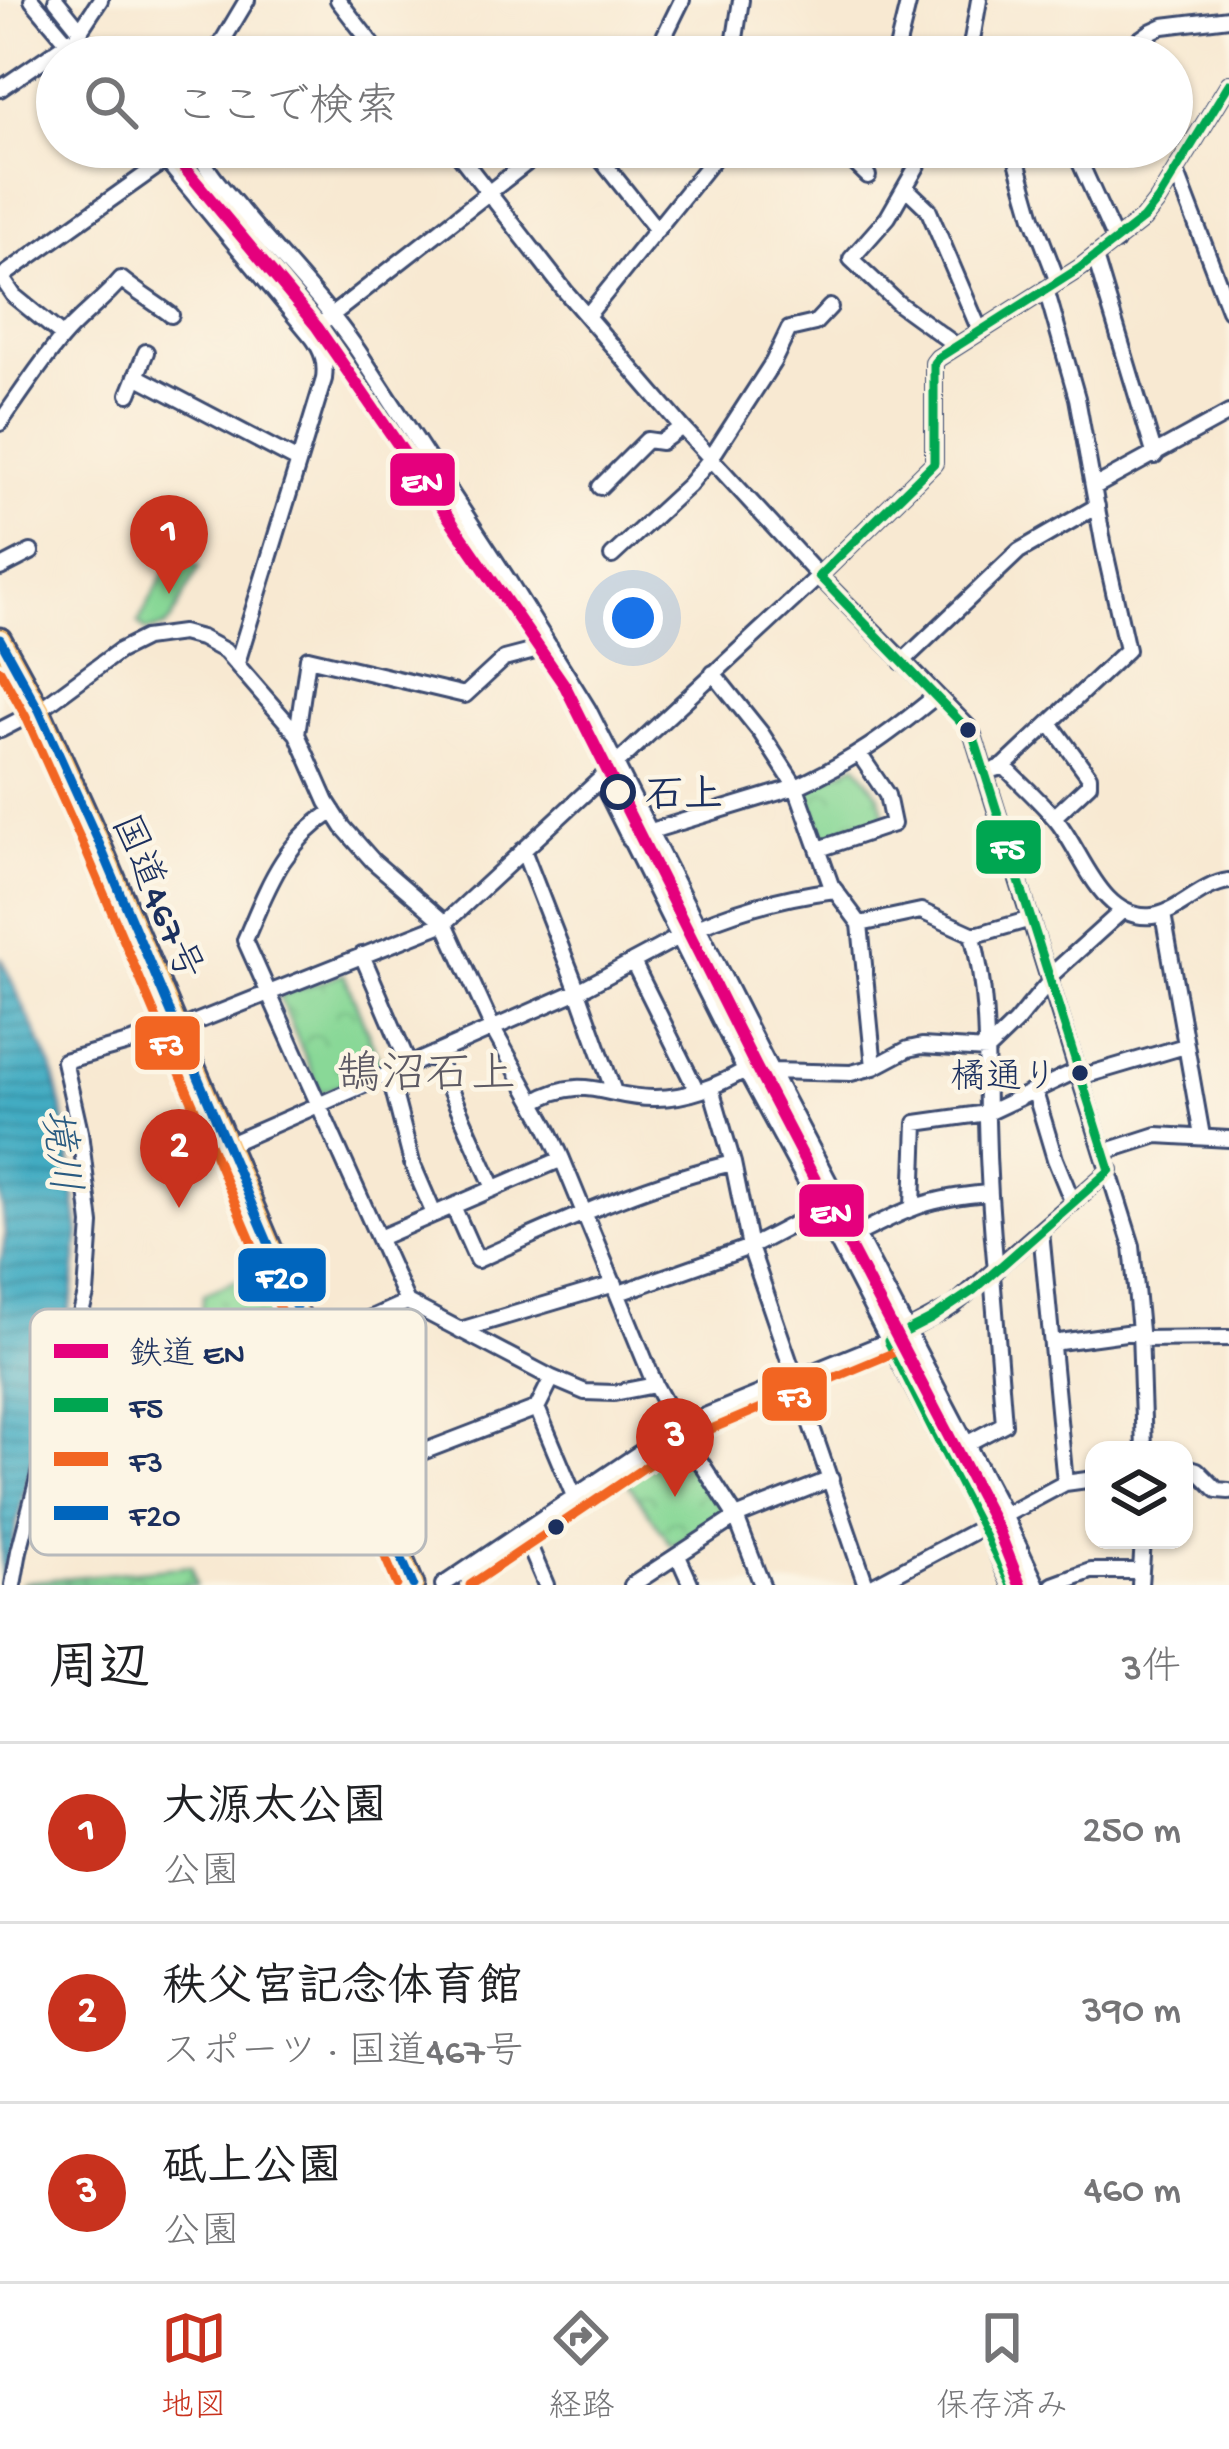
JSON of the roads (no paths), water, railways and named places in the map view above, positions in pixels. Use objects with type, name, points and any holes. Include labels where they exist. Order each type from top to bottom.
[{"type":"highway","name":"国道467号","points":[[0,639],[39,710],[295,1309]]},
{"type":"highway","name":"国道467号","points":[[400,1555],[413,1585]]},
{"type":"street","points":[[32,0],[61,36]]},
{"type":"street","points":[[56,0],[81,31]]},
{"type":"street","points":[[76,36],[100,0]]},
{"type":"street","points":[[226,36],[248,0]]},
{"type":"street","points":[[338,0],[366,36]]},
{"type":"street","points":[[664,36],[682,0]]},
{"type":"street","points":[[735,36],[741,0]]},
{"type":"street","points":[[900,36],[908,0]]},
{"type":"street","points":[[973,36],[979,0]]},
{"type":"street","points":[[1145,36],[1163,26],[1229,18]]},
{"type":"street","points":[[0,89],[36,65]]},
{"type":"street","points":[[1193,143],[1229,84]]},
{"type":"street","points":[[1219,101],[1229,115]]},
{"type":"street","points":[[63,336],[9,291],[1,277],[155,168]]},
{"type":"street","points":[[173,168],[309,333],[326,367],[237,663]]},
{"type":"street","points":[[207,168],[332,314],[588,709],[1037,1585]]},
{"type":"street","points":[[470,168],[682,427],[819,576],[968,727],[1132,1246],[1144,1441]]},
{"type":"street","points":[[309,333],[520,168]]},
{"type":"street","points":[[608,168],[656,230]]},
{"type":"street","points":[[587,316],[706,168]]},
{"type":"street","points":[[860,168],[868,176]]},
{"type":"street","points":[[917,168],[888,217],[851,259],[899,304],[957,346]]},
{"type":"street","points":[[986,773],[1004,766],[1127,650],[1052,286],[1019,168]]},
{"type":"street","points":[[1083,168],[1116,242]]},
{"type":"street","points":[[82,1309],[91,1224],[80,1132],[64,1061],[178,1029],[446,923],[934,464],[934,363],[1116,242],[1143,219],[1178,168]]},
{"type":"street","points":[[1176,171],[1229,310]]},
{"type":"street","points":[[907,188],[928,209],[980,331]]},
{"type":"street","points":[[1095,257],[1154,456]]},
{"type":"street","points":[[0,423],[63,336],[121,279],[171,314]]},
{"type":"street","points":[[612,556],[711,458],[789,329],[814,323],[830,307]]},
{"type":"street","points":[[128,394],[146,352]]},
{"type":"street","points":[[136,376],[298,461]]},
{"type":"street","points":[[1094,487],[1229,412]]},
{"type":"street","points":[[600,487],[647,440],[661,442],[682,427]]},
{"type":"street","points":[[902,662],[1018,551],[1097,506]]},
{"type":"street","points":[[0,568],[31,552]]},
{"type":"street","points":[[0,730],[39,710],[104,661],[145,638],[182,633],[225,651],[237,663],[297,734],[333,811],[374,861],[446,923],[493,1029],[562,1159],[655,1385],[736,1517],[763,1585]]},
{"type":"street","points":[[297,734],[308,658],[465,695],[504,659],[550,647]]},
{"type":"street","points":[[713,673],[796,787],[835,890],[860,923],[874,1067]]},
{"type":"street","points":[[651,831],[796,787],[860,754],[935,696]]},
{"type":"street","points":[[1049,723],[1089,776],[1089,784],[1054,817]]},
{"type":"street","points":[[819,849],[893,824],[887,795],[860,754]]},
{"type":"street","points":[[1004,766],[1054,817],[1096,882],[1123,910],[1135,916],[1163,914],[1196,893],[1229,881]]},
{"type":"street","points":[[600,779],[1011,1585]]},
{"type":"street","points":[[333,811],[301,834],[284,856],[245,940],[407,1302],[420,1309]]},
{"type":"street","points":[[523,850],[614,1091]]},
{"type":"street","points":[[697,927],[758,904],[835,890]]},
{"type":"street","points":[[771,1071],[861,1072],[922,1046],[987,1050],[1050,978],[1123,910]]},
{"type":"street","points":[[860,923],[921,911],[972,934],[1031,920]]},
{"type":"street","points":[[1163,914],[1202,1136]]},
{"type":"street","points":[[966,1444],[1004,1424],[988,1193],[982,969],[972,934]]},
{"type":"street","points":[[226,1144],[578,992],[679,937]]},
{"type":"street","points":[[362,955],[410,1065]]},
{"type":"street","points":[[633,962],[704,1090],[733,1163],[751,1247],[870,1585],[1065,1483],[1085,1480]]},
{"type":"street","points":[[914,1206],[916,1123],[987,1113],[1079,1073],[1185,1046]]},
{"type":"street","points":[[434,1054],[494,1188]]},
{"type":"street","points":[[534,1102],[584,1086],[655,1099],[704,1090],[745,1070]]},
{"type":"street","points":[[389,1074],[412,1163],[434,1214]]},
{"type":"street","points":[[1035,1092],[1073,1203]]},
{"type":"street","points":[[1105,1152],[1157,1136],[1229,1138]]},
{"type":"street","points":[[379,1238],[562,1159]]},
{"type":"street","points":[[453,1206],[477,1260],[584,1212],[733,1163]]},
{"type":"street","points":[[443,1585],[678,1426],[888,1341],[953,1306],[1110,1170]]},
{"type":"street","points":[[856,1235],[914,1206],[988,1193]]},
{"type":"street","points":[[460,1330],[751,1247],[821,1210]]},
{"type":"street","points":[[1041,1231],[1065,1483]]},
{"type":"street","points":[[392,1309],[407,1302]]},
{"type":"street","points":[[426,1312],[585,1392],[655,1385]]},
{"type":"street","points":[[1052,1343],[1140,1335],[1229,1337]]},
{"type":"street","points":[[426,1451],[537,1408],[552,1378]]},
{"type":"street","points":[[537,1408],[574,1496]]},
{"type":"street","points":[[1193,1469],[1217,1490],[1229,1491]]},
{"type":"street","points":[[636,1584],[736,1517],[831,1479]]},
{"type":"street","points":[[13,1585],[30,1512]]},
{"type":"street","points":[[523,1531],[546,1585]]},
{"type":"street","points":[[678,1556],[691,1585]]},
{"type":"street","points":[[1053,1585],[1091,1571],[1140,1578]]},
{"type":"water","name":"境川","points":[[0,956],[52,1067],[66,1126],[79,1234],[69,1309],[30,1309],[30,1470],[2,1585],[0,1269],[5,1236],[0,1182]]},
{"type":"rail line","name":"EN","points":[[184,168],[317,327],[565,686],[755,1065],[999,1532],[1020,1585]]},
{"type":"place","name":"大源太公園","points":[[169,594]]},
{"type":"place","name":"石上","points":[[618,792]]},
{"type":"place","name":"橘通り","points":[[1080,1073]]},
{"type":"place","name":"秩父宮記念体育館","points":[[179,1208]]},
{"type":"place","name":"砥上公園","points":[[675,1497]]},
{"type":"district","name":"鵠沼石上","points":[[426,1071]]}]
